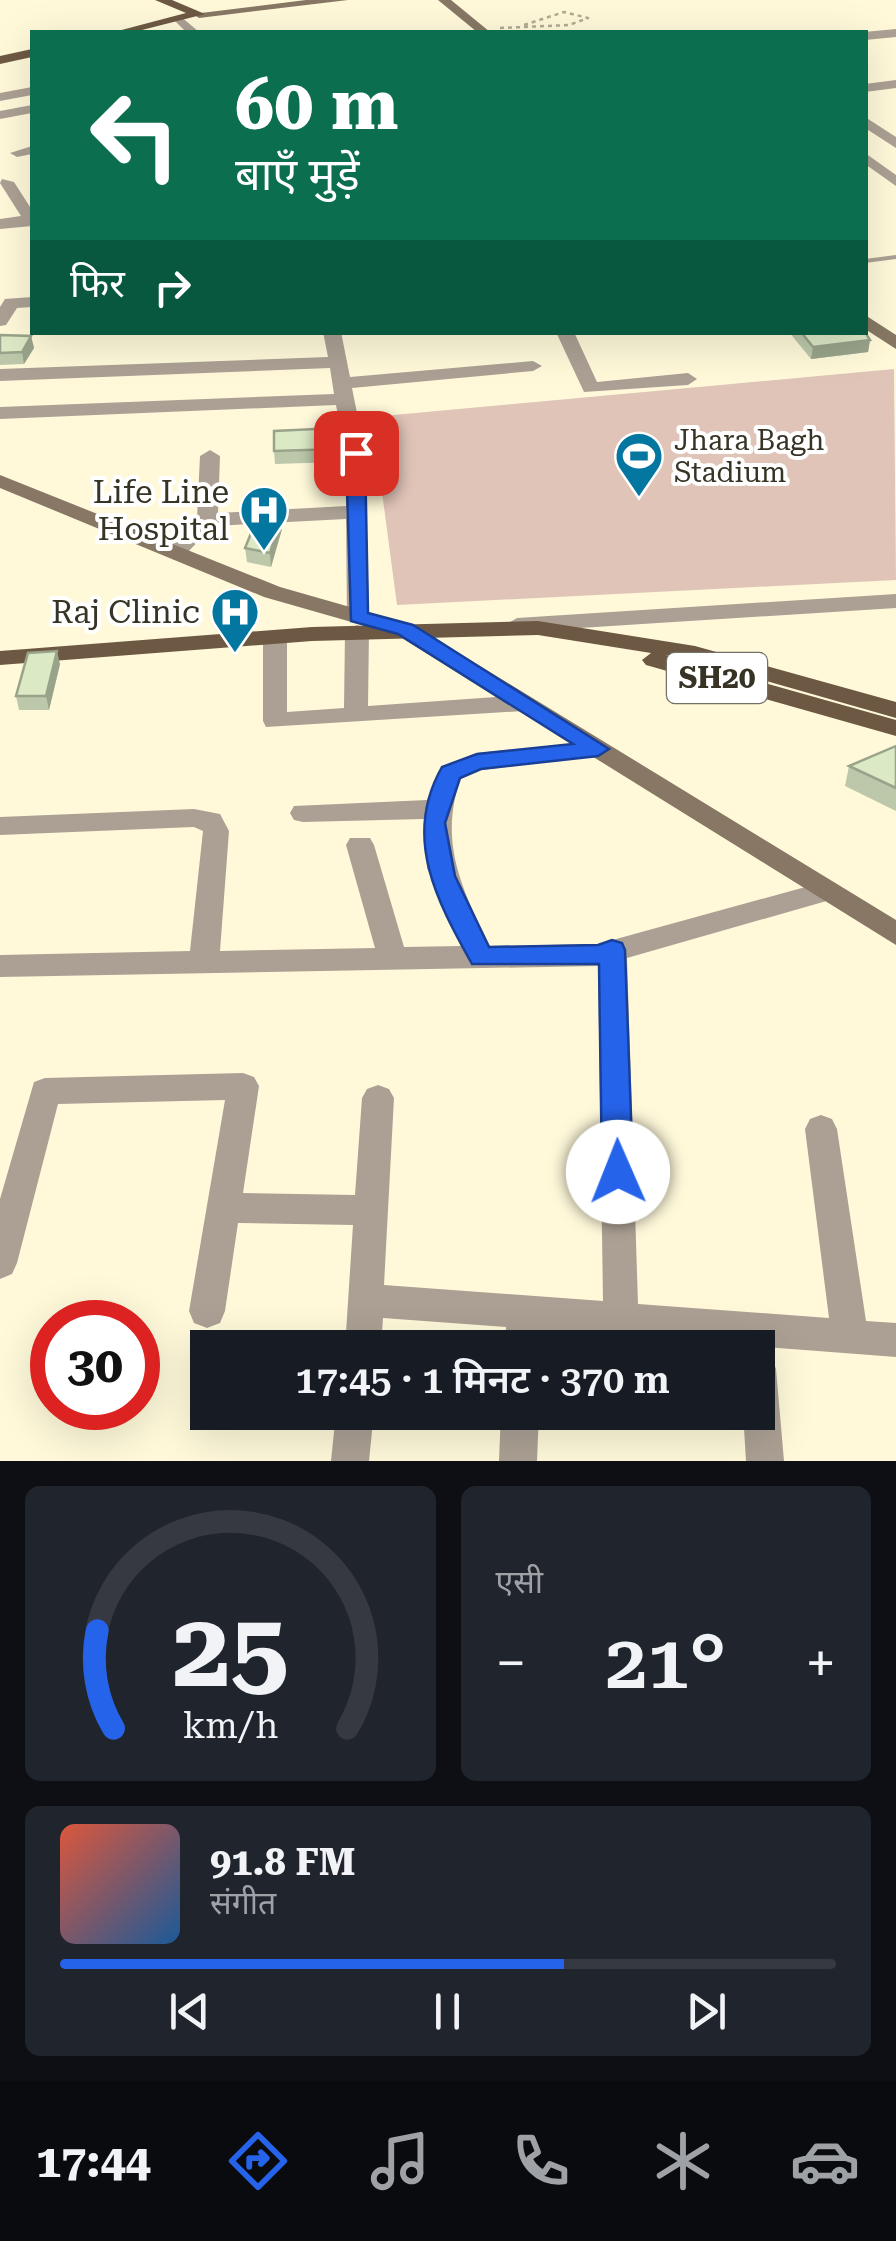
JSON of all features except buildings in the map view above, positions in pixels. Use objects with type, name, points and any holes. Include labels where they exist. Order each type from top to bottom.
[{"type":"main road","points":[[161,0],[199,14]]},
{"type":"main road","points":[[140,30],[199,14]]},
{"type":"main road","points":[[1,59],[30,53]]},
{"type":"main road","name":"SH20","points":[[0,658],[312,634],[358,624],[405,630],[538,628],[695,653],[896,710]]},
{"type":"main road","name":"SH20","points":[[538,628],[896,728]]},
{"type":"main road","name":"SH20","points":[[0,648],[245,632],[312,634]]},
{"type":"street","points":[[199,14],[342,0]]},
{"type":"street","points":[[444,0],[481,30]]},
{"type":"street","points":[[179,19],[191,30]]},
{"type":"street","points":[[868,36],[896,32]]},
{"type":"street","points":[[871,87],[896,84]]},
{"type":"street","points":[[871,87],[896,98]]},
{"type":"street","points":[[0,97],[30,91]]},
{"type":"street","points":[[0,116],[30,109]]},
{"type":"street","points":[[868,123],[896,144]]},
{"type":"street","points":[[868,157],[896,153]]},
{"type":"street","points":[[868,159],[896,182]]},
{"type":"street","points":[[9,182],[30,217]]},
{"type":"street","points":[[0,224],[30,220]]},
{"type":"street","points":[[0,321],[11,303],[30,302]]},
{"type":"street","points":[[868,322],[896,344]]},
{"type":"street","points":[[333,335],[356,453],[356,716]]},
{"type":"street","points":[[566,335],[592,388],[688,379]]},
{"type":"street","points":[[0,413],[158,407],[341,381],[532,366]]},
{"type":"street","points":[[0,375],[164,368],[341,381]]},
{"type":"street","points":[[158,407],[164,368]]},
{"type":"street","points":[[176,552],[207,520],[210,456]]},
{"type":"street","points":[[0,481],[358,624]]},
{"type":"street","points":[[207,520],[356,512]]},
{"type":"street","points":[[497,626],[896,601]]},
{"type":"street","points":[[405,630],[896,934]]},
{"type":"street","points":[[275,637],[275,721],[524,704]]},
{"type":"street","points":[[481,957],[442,876],[433,823],[450,773],[477,762],[598,749]]},
{"type":"street","points":[[304,812],[437,809]]},
{"type":"street","points":[[0,826],[194,818],[211,821],[216,831],[204,962]]},
{"type":"street","points":[[360,845],[394,959]]},
{"type":"street","points":[[0,966],[598,955],[827,891]]},
{"type":"street","points":[[612,950],[621,1320]]},
{"type":"street","points":[[0,1263],[45,1090],[242,1086],[207,1312]]},
{"type":"street","points":[[365,1330],[378,1098]]},
{"type":"street","points":[[821,1129],[850,1337]]},
{"type":"street","points":[[223,1208],[373,1210]]},
{"type":"street","points":[[368,1300],[524,1330],[621,1320],[695,1330]]},
{"type":"street","points":[[775,1338],[896,1340]]},
{"type":"street","points":[[350,1461],[353,1430]]},
{"type":"street","points":[[518,1461],[519,1430]]},
{"type":"street","points":[[763,1430],[765,1461]]},
{"type":"lane","points":[[868,261],[896,257]]},
{"type":"path","points":[[495,30],[524,25],[569,25],[588,18],[570,11],[524,25]]},
{"type":"shaded area","name":"Jhara Bagh Stadium","points":[[894,369],[896,580],[397,605],[372,417]]},
{"type":"place","name":"Jhara Bagh Stadium","points":[[639,498]]},
{"type":"place","name":"Life Line Hospital","points":[[264,552]]},
{"type":"place","name":"Raj Clinic","points":[[235,654]]},
{"type":"route","points":[[356,453],[358,616],[405,630],[598,749],[477,762],[450,773],[433,823],[442,876],[481,957],[598,955],[612,950],[618,1172]]}]
